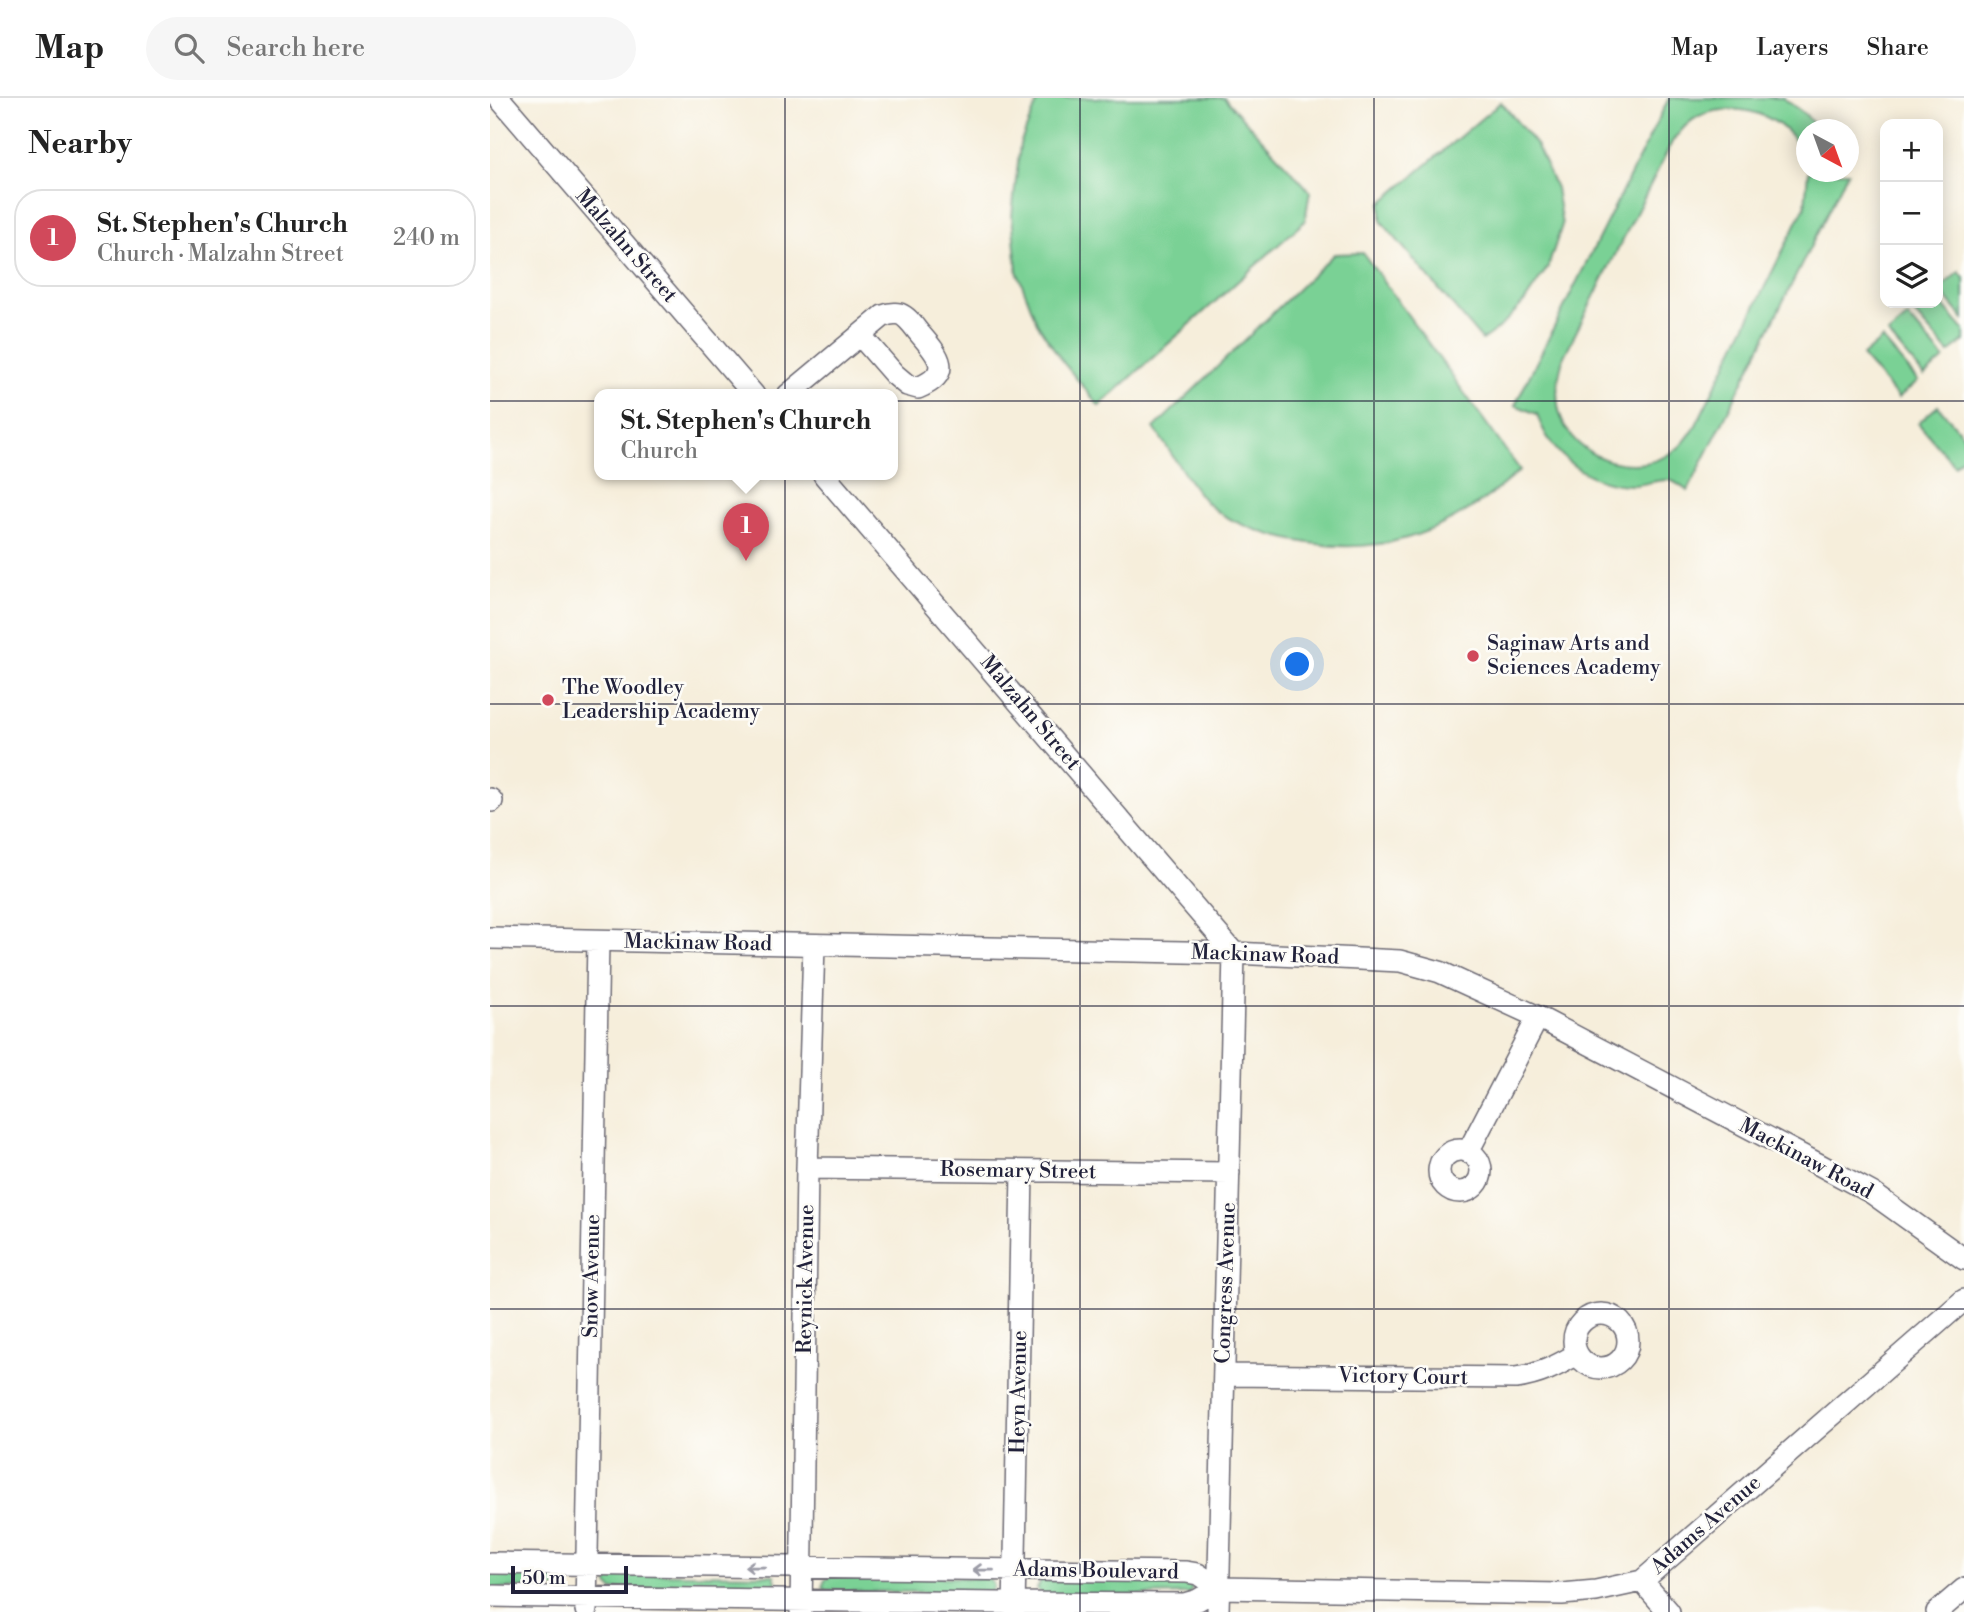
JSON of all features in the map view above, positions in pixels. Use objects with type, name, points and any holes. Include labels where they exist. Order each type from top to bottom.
[{"type":"street","name":"Malzahn Street","points":[[499,98],[749,389]]},
{"type":"street","points":[[795,389],[860,335],[883,316],[898,314],[907,319],[939,360],[937,377],[931,383],[918,388],[907,385],[860,335]]},
{"type":"street","name":"Malzahn Street","points":[[828,480],[1234,953]]},
{"type":"street","name":"Mackinaw Road","points":[[490,938],[1234,953],[1400,961],[1440,972],[1538,1017],[1872,1193],[1964,1259]]},
{"type":"street","name":"Snow Avenue","points":[[586,1605],[598,941]]},
{"type":"street","name":"Reynick Avenue","points":[[801,1606],[807,1168],[814,945]]},
{"type":"street","name":"Congress Avenue","points":[[1217,1612],[1234,953]]},
{"type":"street","points":[[1468,1153],[1538,1017]]},
{"type":"street","name":"Rosemary Street","points":[[807,1168],[1229,1173]]},
{"type":"street","name":"Heyn Avenue","points":[[1014,1608],[1022,1171]]},
{"type":"street","name":"Adams Avenue","points":[[1218,1588],[1562,1594],[1596,1591],[1642,1581],[1964,1300]]},
{"type":"street","name":"Victory Court","points":[[1224,1376],[1516,1378],[1549,1370],[1577,1354]]},
{"type":"street","name":"Adams Boulevard","points":[[490,1563],[1186,1572],[1198,1574],[1218,1588],[1198,1600],[1184,1604],[1014,1608],[586,1605],[490,1597]]},
{"type":"street","points":[[1642,1581],[1669,1612]]},
{"type":"street","points":[[1937,1612],[1964,1589]]},
{"type":"green space","points":[[1039,98],[1224,98],[1310,191],[1305,221],[1099,406],[1062,361],[1037,323],[1017,271],[1012,215],[1020,144]]},
{"type":"green space","points":[[1669,98],[1783,98],[1806,115],[1809,119],[1796,119],[1796,143],[1779,125],[1765,116],[1749,111],[1716,111],[1699,116],[1687,124],[1672,142],[1563,358],[1558,380],[1559,410],[1569,433],[1581,446],[1595,455],[1629,464],[1646,463],[1678,448],[1693,431],[1805,206],[1807,182],[1843,182],[1688,491],[1669,480],[1636,485],[1619,484],[1588,474],[1562,456],[1543,429],[1537,414],[1515,405]]},
{"type":"green space","points":[[1501,102],[1537,146],[1556,188],[1562,225],[1548,267],[1525,301],[1501,326],[1482,340],[1381,221],[1381,203]]},
{"type":"green space","points":[[1363,253],[1520,470],[1464,513],[1435,528],[1405,538],[1374,545],[1342,546],[1308,543],[1255,530],[1220,513],[1206,502],[1154,428],[1334,254]]},
{"type":"green space","points":[[1959,272],[1964,278],[1964,319],[1943,294],[1943,286]]},
{"type":"green space","points":[[1943,306],[1964,330],[1964,341],[1949,353],[1913,312],[1917,308],[1943,308]]},
{"type":"green space","points":[[1908,317],[1944,359],[1924,376],[1888,334]]},
{"type":"green space","points":[[1882,339],[1918,381],[1898,398],[1862,356]]},
{"type":"green space","points":[[1938,406],[1964,436],[1964,456],[1954,465],[1918,423]]},
{"type":"green space","points":[[490,1570],[564,1574],[566,1580],[564,1587],[490,1589]]},
{"type":"green space","points":[[614,1573],[774,1575],[778,1588],[771,1591],[613,1590],[608,1585],[608,1578]]},
{"type":"green space","points":[[832,1575],[987,1578],[993,1582],[994,1587],[990,1593],[826,1591],[822,1587],[825,1580]]},
{"type":"green space","points":[[1041,1580],[1189,1581],[1192,1587],[1190,1594],[1044,1597],[1037,1589]]},
{"type":"place","name":"St. Stephen's Church","points":[[746,561]]},
{"type":"place","name":"Saginaw Arts and Sciences Academy","points":[[1473,656]]},
{"type":"place","name":"The Woodley Leadership Academy","points":[[548,700]]}]
